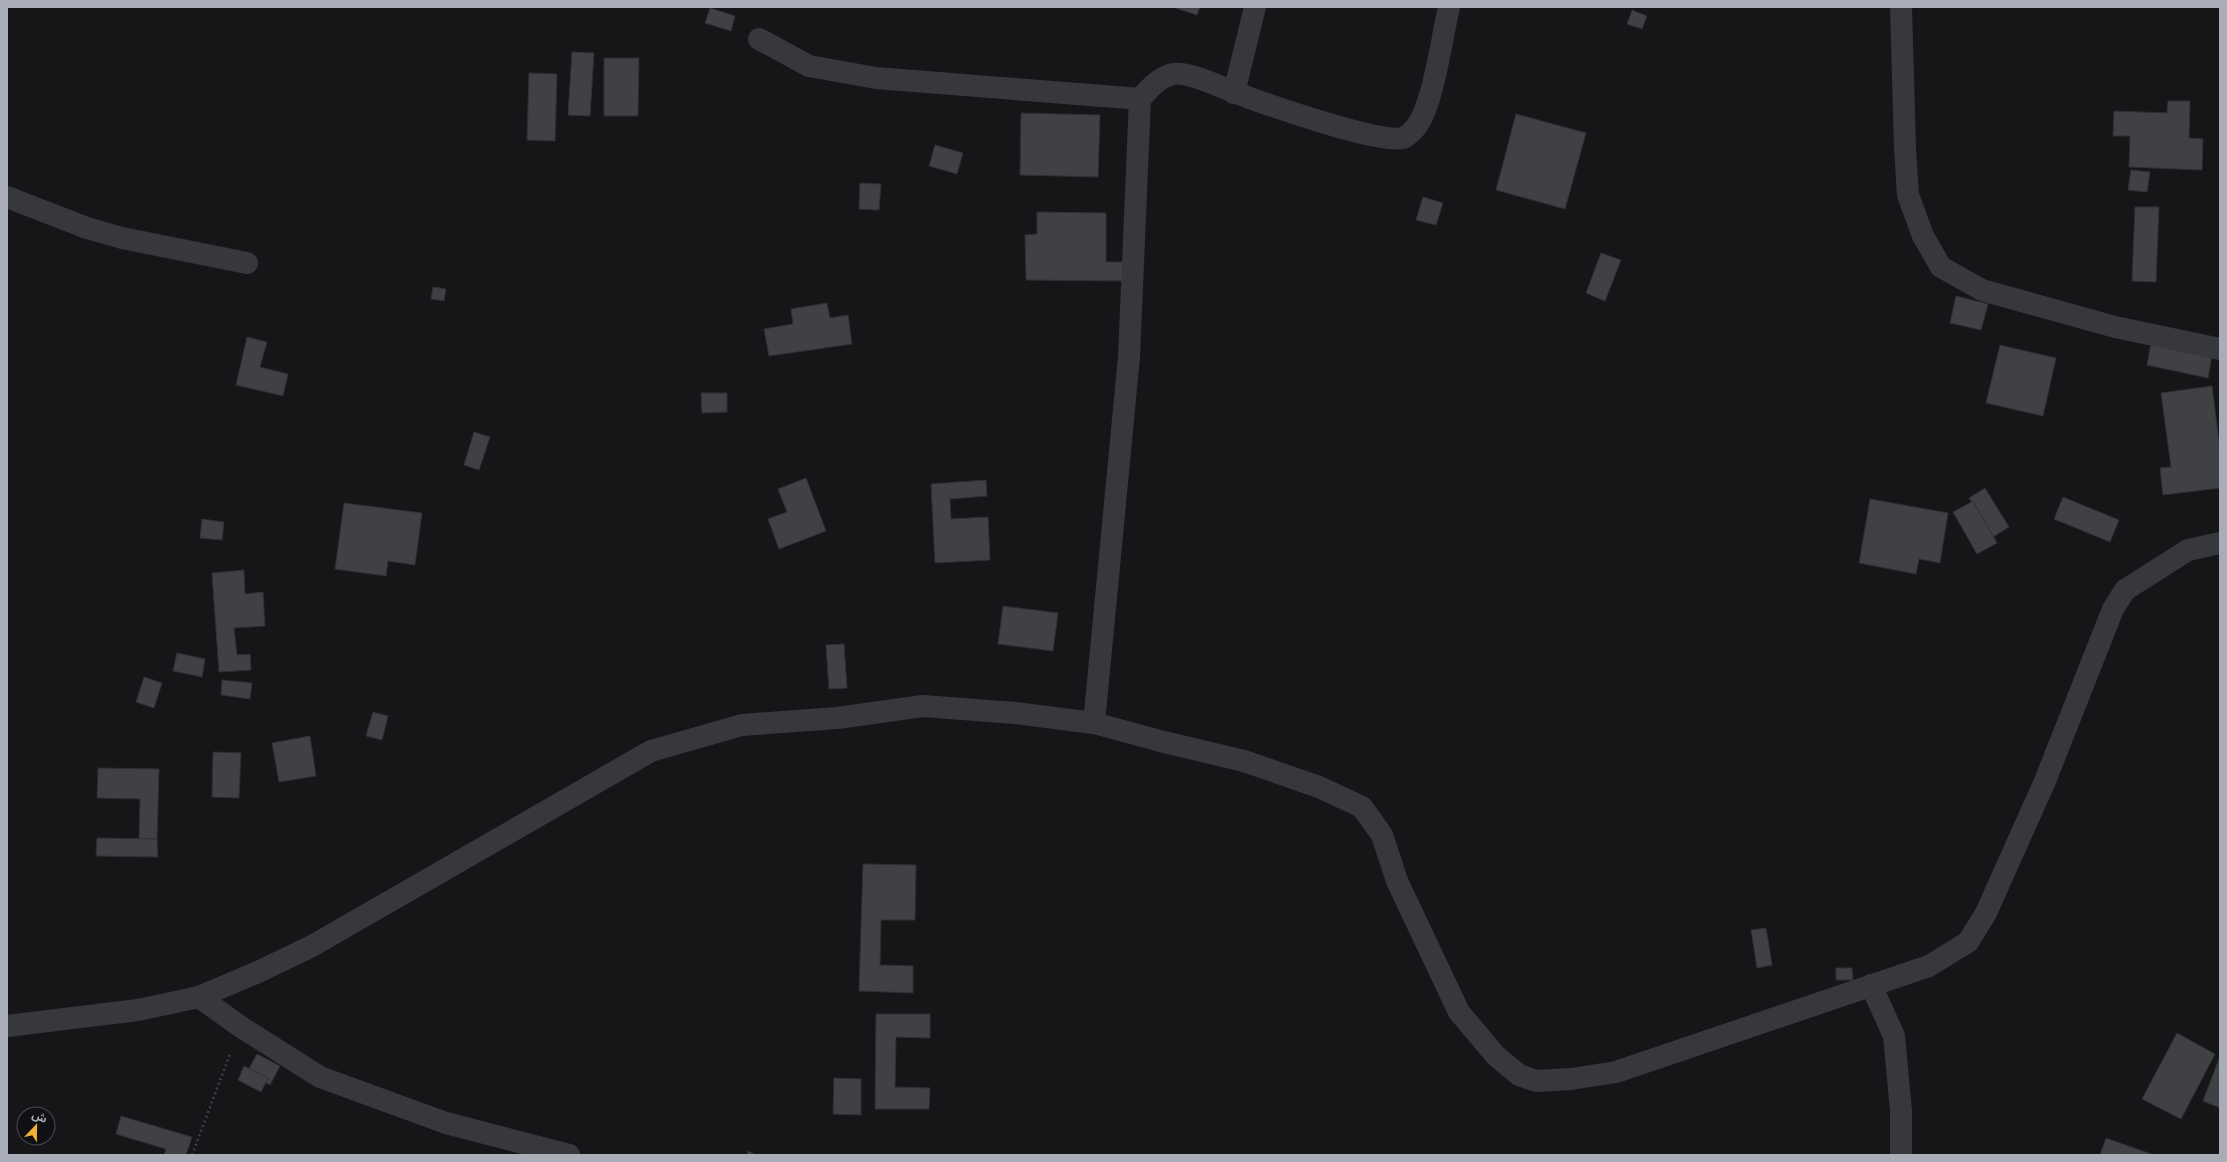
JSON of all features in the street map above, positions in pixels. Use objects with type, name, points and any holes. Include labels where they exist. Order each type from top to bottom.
[{"type":"street","points":[[1234,93],[1255,7]]},
{"type":"street","points":[[1094,723],[1129,357],[1140,99],[1156,83],[1174,74],[1199,78],[1234,93],[1353,130],[1390,139],[1404,138],[1418,124],[1431,91],[1449,7]]},
{"type":"street","points":[[1901,7],[1905,149],[1908,195],[1923,236],[1941,267],[1982,290],[2115,327],[2220,349]]},
{"type":"street","points":[[759,39],[809,66],[876,78],[1140,99]]},
{"type":"street","points":[[7,197],[87,228],[122,238],[247,263]]},
{"type":"street","points":[[7,1026],[138,1010],[199,997],[258,972],[312,946],[651,751],[742,724],[837,718],[923,706],[1015,713],[1094,723],[1164,742],[1244,761],[1319,787],[1362,807],[1382,835],[1397,881],[1459,1012],[1496,1056],[1519,1075],[1536,1081],[1570,1079],[1616,1072],[1929,966],[1968,942],[1986,913],[2041,789],[2112,609],[2125,590],[2188,550],[2220,543]]},
{"type":"street","points":[[1871,985],[1894,1036],[1902,1111],[1901,1155]]},
{"type":"street","points":[[199,997],[241,1027],[320,1077],[446,1123],[569,1155]]},
{"type":"path","points":[[192,1155],[241,1027]]},
{"type":"building","points":[[1172,7],[1200,7],[1197,15]]},
{"type":"building","points":[[710,8],[735,16],[731,31],[705,23]]},
{"type":"building","points":[[1632,10],[1647,16],[1642,29],[1627,24]]},
{"type":"building","points":[[572,52],[594,53],[590,116],[568,115]]},
{"type":"building","points":[[604,58],[639,58],[638,116],[604,116]]},
{"type":"building","points":[[529,73],[557,74],[555,141],[527,140]]},
{"type":"building","points":[[2168,101],[2190,101],[2189,138],[2203,139],[2202,170],[2129,167],[2130,136],[2113,136],[2114,111],[2167,113]]},
{"type":"building","points":[[1021,113],[1100,115],[1098,177],[1020,175]]},
{"type":"building","points":[[1516,114],[1586,133],[1565,209],[1496,190]]},
{"type":"building","points":[[935,145],[963,153],[957,174],[929,166]]},
{"type":"building","points":[[2131,170],[2150,172],[2147,192],[2128,190]]},
{"type":"building","points":[[860,183],[881,184],[879,210],[859,209]]},
{"type":"building","points":[[1423,197],[1443,203],[1436,225],[1416,220]]},
{"type":"building","points":[[2135,207],[2159,207],[2156,282],[2132,281]]},
{"type":"building","points":[[1037,212],[1106,213],[1106,262],[1128,262],[1128,281],[1026,280],[1025,235],[1037,234]]},
{"type":"building","points":[[1601,253],[1621,260],[1605,301],[1586,293]]},
{"type":"building","points":[[433,287],[446,289],[444,301],[431,299]]},
{"type":"building","points":[[1956,296],[1988,304],[1981,330],[1950,323]]},
{"type":"building","points":[[827,303],[830,318],[848,315],[852,344],[769,356],[764,329],[793,324],[791,309]]},
{"type":"building","points":[[247,337],[267,342],[260,367],[288,374],[283,396],[236,385]]},
{"type":"building","points":[[2152,337],[2213,349],[2208,378],[2147,365]]},
{"type":"building","points":[[2000,345],[2056,358],[2043,416],[1986,403]]},
{"type":"building","points":[[2212,386],[2220,450],[2220,488],[2163,495],[2160,468],[2171,467],[2161,393]]},
{"type":"building","points":[[701,393],[727,393],[727,412],[702,413]]},
{"type":"building","points":[[474,432],[490,437],[479,470],[464,465]]},
{"type":"building","points":[[806,478],[826,531],[779,549],[768,519],[787,512],[778,489]]},
{"type":"building","points":[[986,480],[987,496],[950,499],[951,519],[988,517],[990,560],[935,563],[931,484]]},
{"type":"building","points":[[1985,488],[2009,527],[1993,537],[1969,498]]},
{"type":"building","points":[[2063,497],[2119,520],[2110,542],[2054,519]]},
{"type":"building","points":[[1870,499],[1948,513],[1940,563],[1919,559],[1916,574],[1859,563]]},
{"type":"building","points":[[1973,501],[1997,543],[1977,554],[1953,512]]},
{"type":"building","points":[[344,503],[422,513],[415,565],[388,561],[386,576],[335,569]]},
{"type":"building","points":[[202,519],[224,522],[222,540],[200,538]]},
{"type":"building","points":[[244,570],[245,594],[263,592],[265,626],[234,628],[237,655],[250,654],[251,670],[219,672],[212,573]]},
{"type":"building","points":[[1003,606],[1058,613],[1053,651],[998,644]]},
{"type":"building","points":[[844,644],[847,688],[829,689],[826,645]]},
{"type":"building","points":[[177,653],[205,659],[202,677],[173,671]]},
{"type":"building","points":[[144,677],[162,683],[154,708],[136,702]]},
{"type":"building","points":[[222,680],[252,683],[250,699],[221,695]]},
{"type":"building","points":[[373,712],[388,716],[382,740],[366,736]]},
{"type":"building","points":[[310,736],[316,776],[279,782],[272,743]]},
{"type":"building","points":[[213,752],[241,753],[239,798],[212,797]]},
{"type":"building","points":[[98,768],[159,769],[157,840],[139,839],[140,799],[97,798]]},
{"type":"building","points":[[97,838],[157,839],[158,857],[96,856]]},
{"type":"building","points":[[863,864],[916,865],[915,920],[881,920],[880,965],[913,966],[913,993],[859,991]]},
{"type":"building","points":[[1766,928],[1772,965],[1757,968],[1751,930]]},
{"type":"building","points":[[1836,968],[1852,968],[1853,980],[1836,980]]},
{"type":"building","points":[[876,1014],[930,1014],[930,1038],[896,1037],[895,1087],[930,1088],[929,1109],[875,1109]]},
{"type":"building","points":[[2177,1033],[2215,1054],[2181,1119],[2142,1099]]},
{"type":"building","points":[[257,1054],[280,1066],[270,1085],[247,1072]]},
{"type":"building","points":[[2220,1056],[2220,1108],[2203,1101]]},
{"type":"building","points":[[244,1066],[268,1078],[261,1092],[238,1080]]},
{"type":"building","points":[[834,1078],[861,1079],[861,1115],[833,1114]]},
{"type":"building","points":[[121,1116],[192,1137],[186,1155],[164,1155],[166,1149],[116,1134]]},
{"type":"building","points":[[2106,1138],[2154,1155],[2100,1155]]},
{"type":"building","points":[[748,1151],[756,1155],[747,1155]]}]
